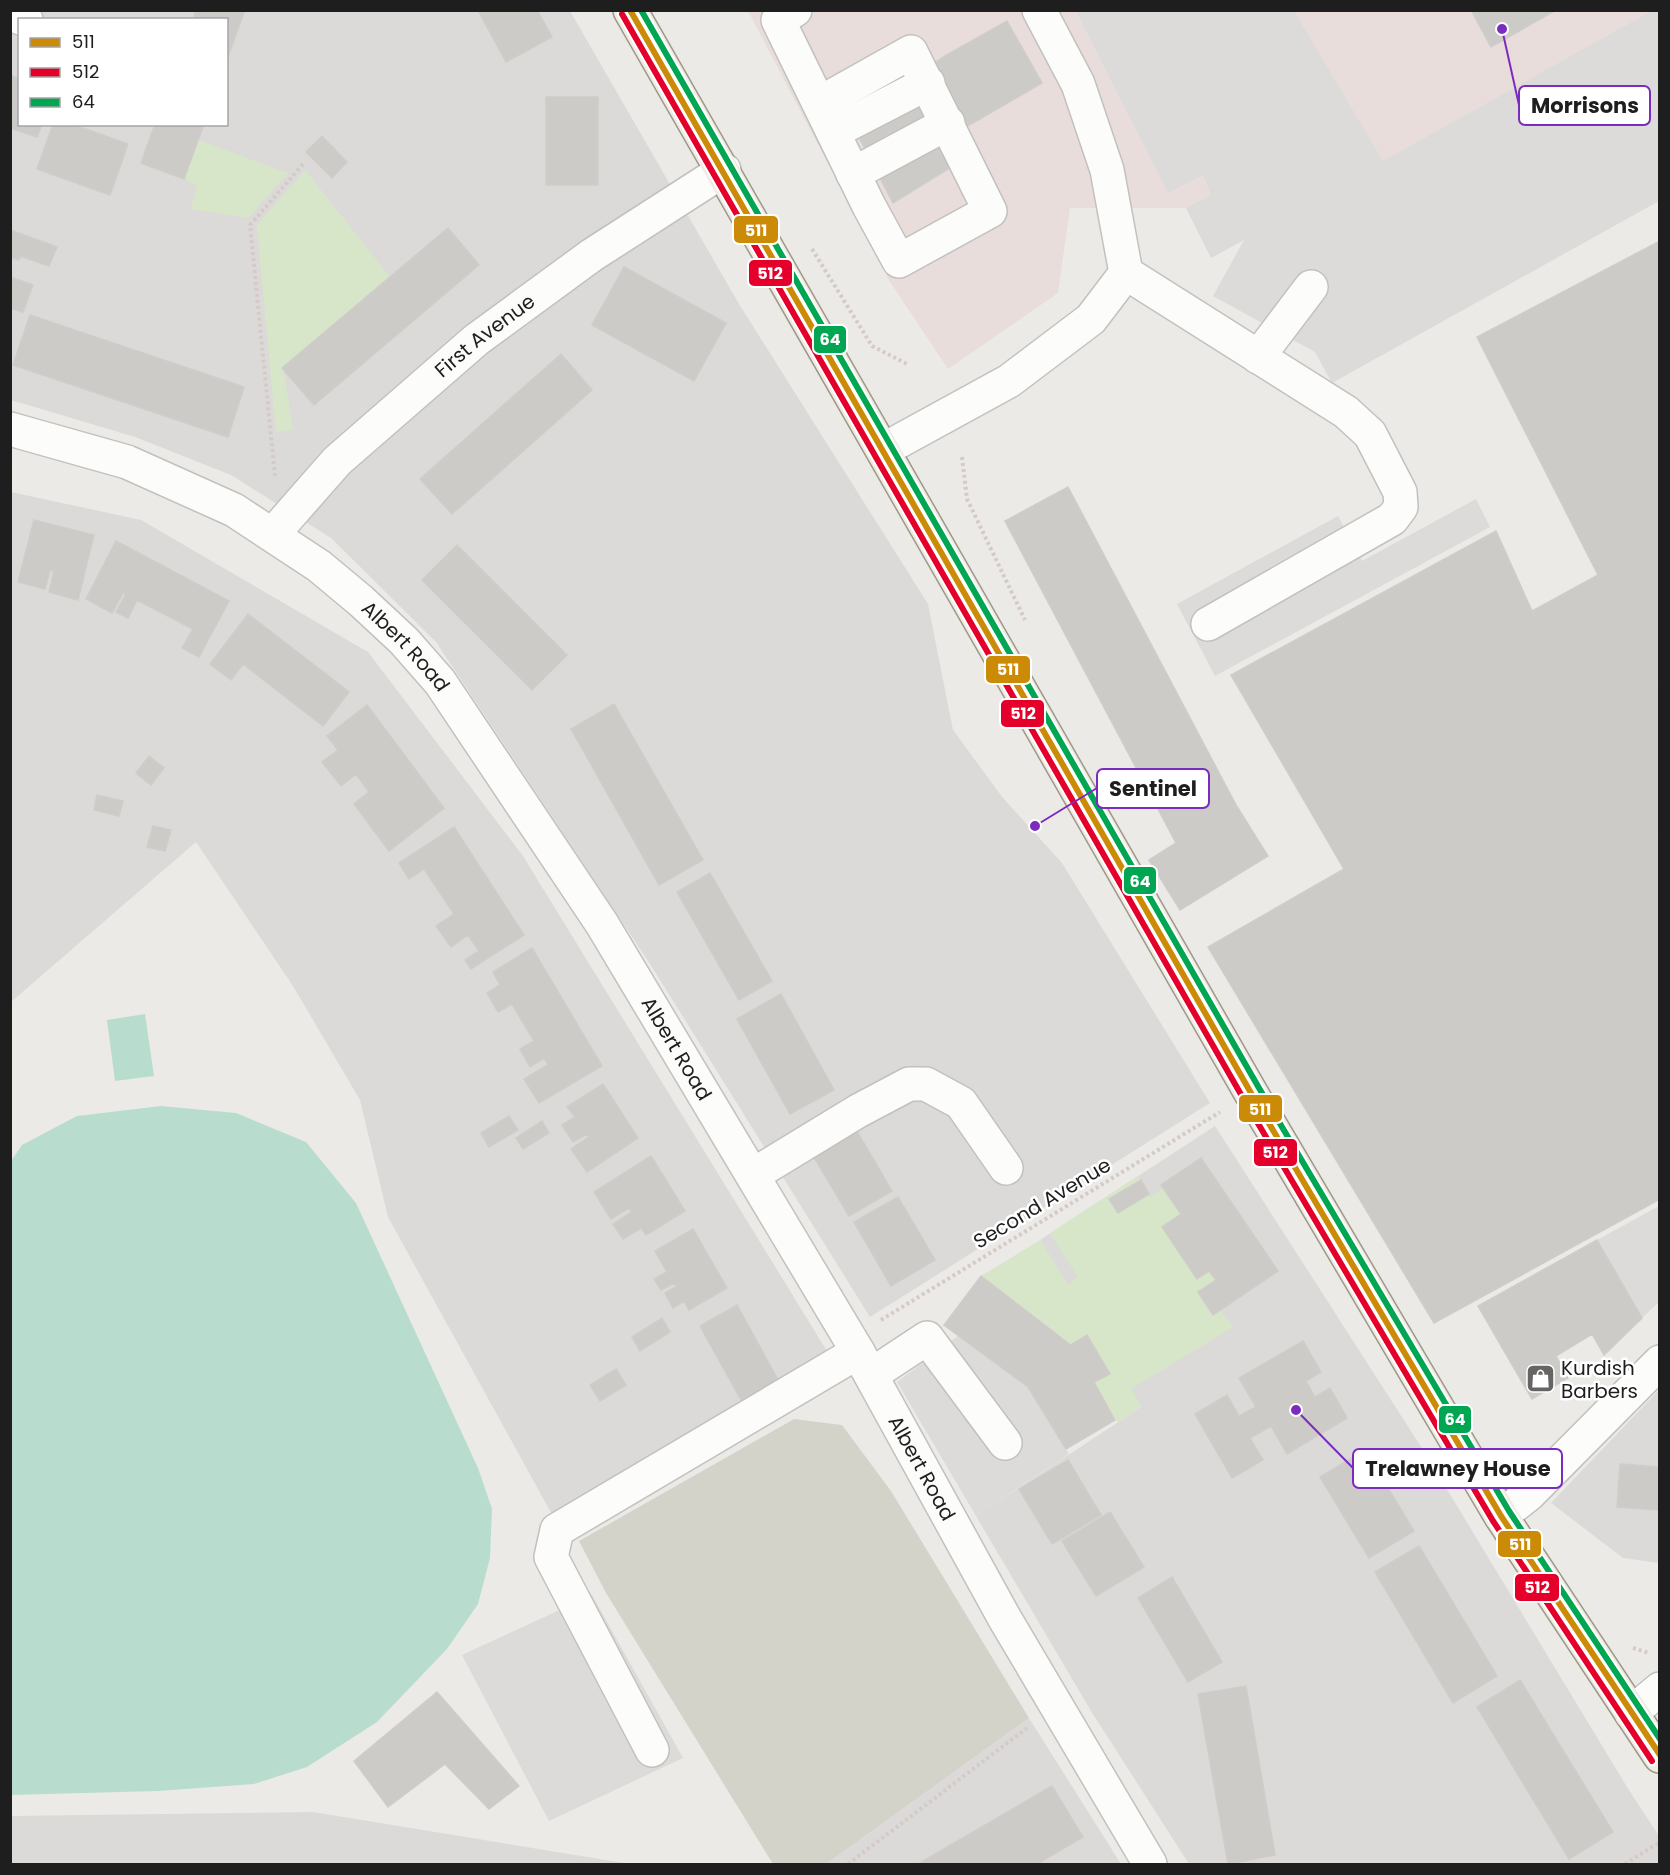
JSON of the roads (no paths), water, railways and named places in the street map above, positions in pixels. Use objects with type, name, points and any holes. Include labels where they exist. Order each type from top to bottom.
[{"type":"main road","points":[[630,10],[724,170],[1251,1093],[1501,1516],[1659,1756]]},
{"type":"street","points":[[795,10],[778,20],[853,174],[899,261],[990,211],[928,83],[826,118]]},
{"type":"street","points":[[1040,10],[1078,84],[1107,170],[1126,273],[1346,412],[1370,434],[1400,492],[1401,507],[1392,519],[1208,624]]},
{"type":"street","points":[[853,174],[948,123]]},
{"type":"street","name":"First Avenue","points":[[283,522],[337,461],[476,340],[592,255],[724,170]]},
{"type":"street","points":[[883,450],[1009,381],[1091,319],[1126,273]]},
{"type":"street","points":[[1258,357],[1311,287]]},
{"type":"street","name":"Albert Road","points":[[10,429],[127,462],[216,501],[283,522],[319,566],[361,601],[404,642],[440,682],[602,924],[753,1175],[859,1355],[1005,1619],[1150,1864]]},
{"type":"street","points":[[753,1175],[858,1111],[909,1084],[926,1084],[961,1103],[1006,1168]]},
{"type":"street","points":[[652,1750],[551,1557],[557,1530],[859,1355],[927,1338],[1005,1443]]},
{"type":"street","points":[[1501,1516],[1529,1494],[1659,1362]]},
{"type":"street","points":[[1631,1713],[1659,1689]]},
{"type":"place","name":"Morrisons","points":[[1502,29]]},
{"type":"place","name":"Sentinel","points":[[1035,826]]},
{"type":"place","name":"Kurdish Barbers","points":[[1540,1379]]},
{"type":"place","name":"Trelawney House","points":[[1296,1410]]}]
